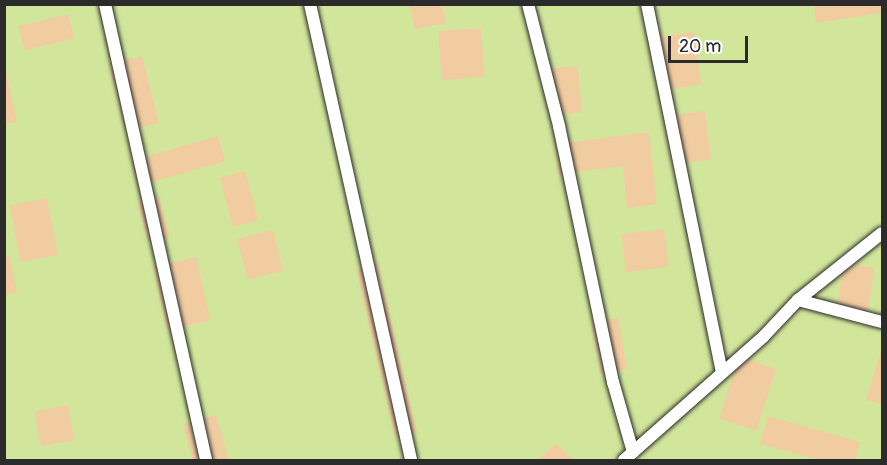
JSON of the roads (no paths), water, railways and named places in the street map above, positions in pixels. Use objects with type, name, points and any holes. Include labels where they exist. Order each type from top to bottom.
[{"type":"lane","points":[[105,4],[206,460]]},
{"type":"lane","points":[[310,4],[411,460]]},
{"type":"lane","points":[[528,4],[559,126],[628,456]]},
{"type":"lane","points":[[647,4],[722,372]]},
{"type":"lane","points":[[628,456],[798,300],[882,233]]},
{"type":"lane","points":[[798,300],[882,322]]}]
